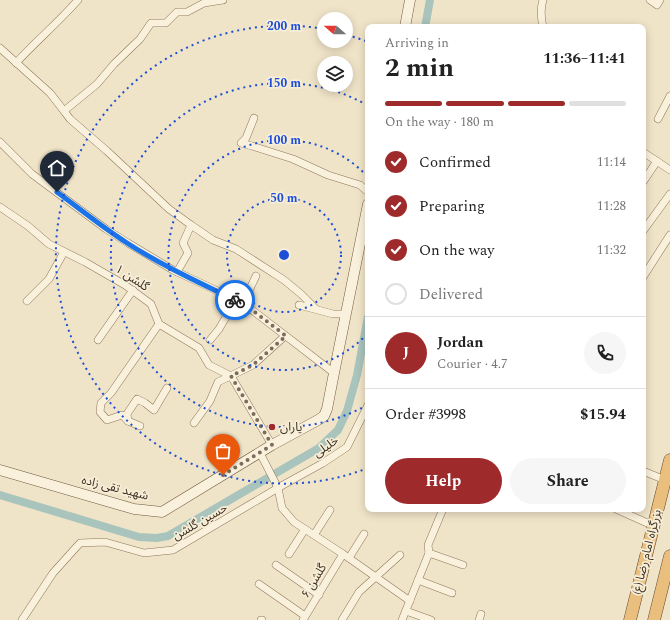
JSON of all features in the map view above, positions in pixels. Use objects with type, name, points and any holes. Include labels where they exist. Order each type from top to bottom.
[{"type":"highway","name":"بزرگراه امام رضا (ع)","points":[[630,620],[670,460]]},
{"type":"highway","name":"بزرگراه امام رضا (ع)","points":[[654,620],[670,556]]},
{"type":"main road","points":[[406,24],[410,0]]},
{"type":"main road","name":"شهید تقی زاده","points":[[0,470],[134,509],[162,512],[272,445],[324,416],[327,408],[365,219]]},
{"type":"street","points":[[16,62],[67,13],[78,0]]},
{"type":"street","points":[[64,111],[97,84],[114,64],[140,39],[151,23],[166,23],[177,12],[187,12],[204,3],[223,0]]},
{"type":"street","points":[[542,24],[540,16],[543,0]]},
{"type":"street","points":[[650,0],[659,2]]},
{"type":"street","points":[[0,48],[50,93],[70,119],[107,151],[169,210],[213,240],[236,250],[284,280],[301,294],[314,308]]},
{"type":"street","points":[[658,119],[670,96]]},
{"type":"street","points":[[254,118],[246,138],[241,143],[292,159],[328,175],[360,185],[365,189]]},
{"type":"street","points":[[0,142],[32,174],[106,229],[177,272],[243,303],[334,373]]},
{"type":"street","points":[[646,154],[670,170]]},
{"type":"street","points":[[646,178],[657,161]]},
{"type":"street","points":[[646,227],[670,194]]},
{"type":"street","name":"گلشن ۱","points":[[0,207],[28,226],[49,244],[85,262],[133,290],[151,304],[159,324]]},
{"type":"street","points":[[177,272],[188,253],[183,243],[191,225]]},
{"type":"street","points":[[646,272],[670,235]]},
{"type":"street","points":[[27,301],[49,279],[64,252]]},
{"type":"street","points":[[243,303],[256,276]]},
{"type":"street","points":[[98,340],[133,290]]},
{"type":"street","points":[[210,340],[236,300]]},
{"type":"street","points":[[298,305],[333,314],[346,314]]},
{"type":"street","points":[[140,426],[128,421],[122,415],[107,420],[100,412],[100,403],[112,393],[159,324],[199,348],[210,365],[231,376],[272,445]]},
{"type":"street","points":[[194,423],[210,401],[218,382],[253,365],[286,336]]},
{"type":"street","points":[[128,421],[127,414],[136,400],[145,403],[154,410],[167,388]]},
{"type":"street","name":"خلیلی","points":[[278,488],[347,448],[365,411]]},
{"type":"street","points":[[260,453],[278,488],[282,508],[294,522],[377,577],[410,601]]},
{"type":"street","points":[[646,472],[665,480]]},
{"type":"street","name":"حسین گلشن","points":[[22,620],[53,573],[80,543],[105,542],[144,552],[173,550],[278,488]]},
{"type":"street","points":[[314,535],[330,510]]},
{"type":"street","points":[[402,620],[428,553],[428,545],[442,512]]},
{"type":"street","points":[[623,512],[654,526]]},
{"type":"street","points":[[289,554],[305,529]]},
{"type":"street","name":"گلشن ۶","points":[[304,618],[346,556],[364,534]]},
{"type":"street","points":[[428,553],[463,566]]},
{"type":"street","points":[[342,620],[359,592],[400,555]]},
{"type":"street","points":[[276,565],[319,595]]},
{"type":"street","points":[[418,580],[452,593]]},
{"type":"street","points":[[259,584],[304,618]]},
{"type":"street","points":[[406,611],[431,620]]},
{"type":"waterway","points":[[426,24],[430,0]]},
{"type":"waterway","points":[[0,495],[139,537],[157,538],[168,536],[319,448],[338,430],[347,411],[357,375],[365,333]]},
{"type":"way so far","points":[[223,475],[272,445],[231,376],[253,365],[286,336],[243,303],[235,300]]},
{"type":"place","name":"یاران","points":[[272,427]]},
{"type":"route","points":[[57,192],[106,229],[128,243],[173,270],[235,300]]}]
